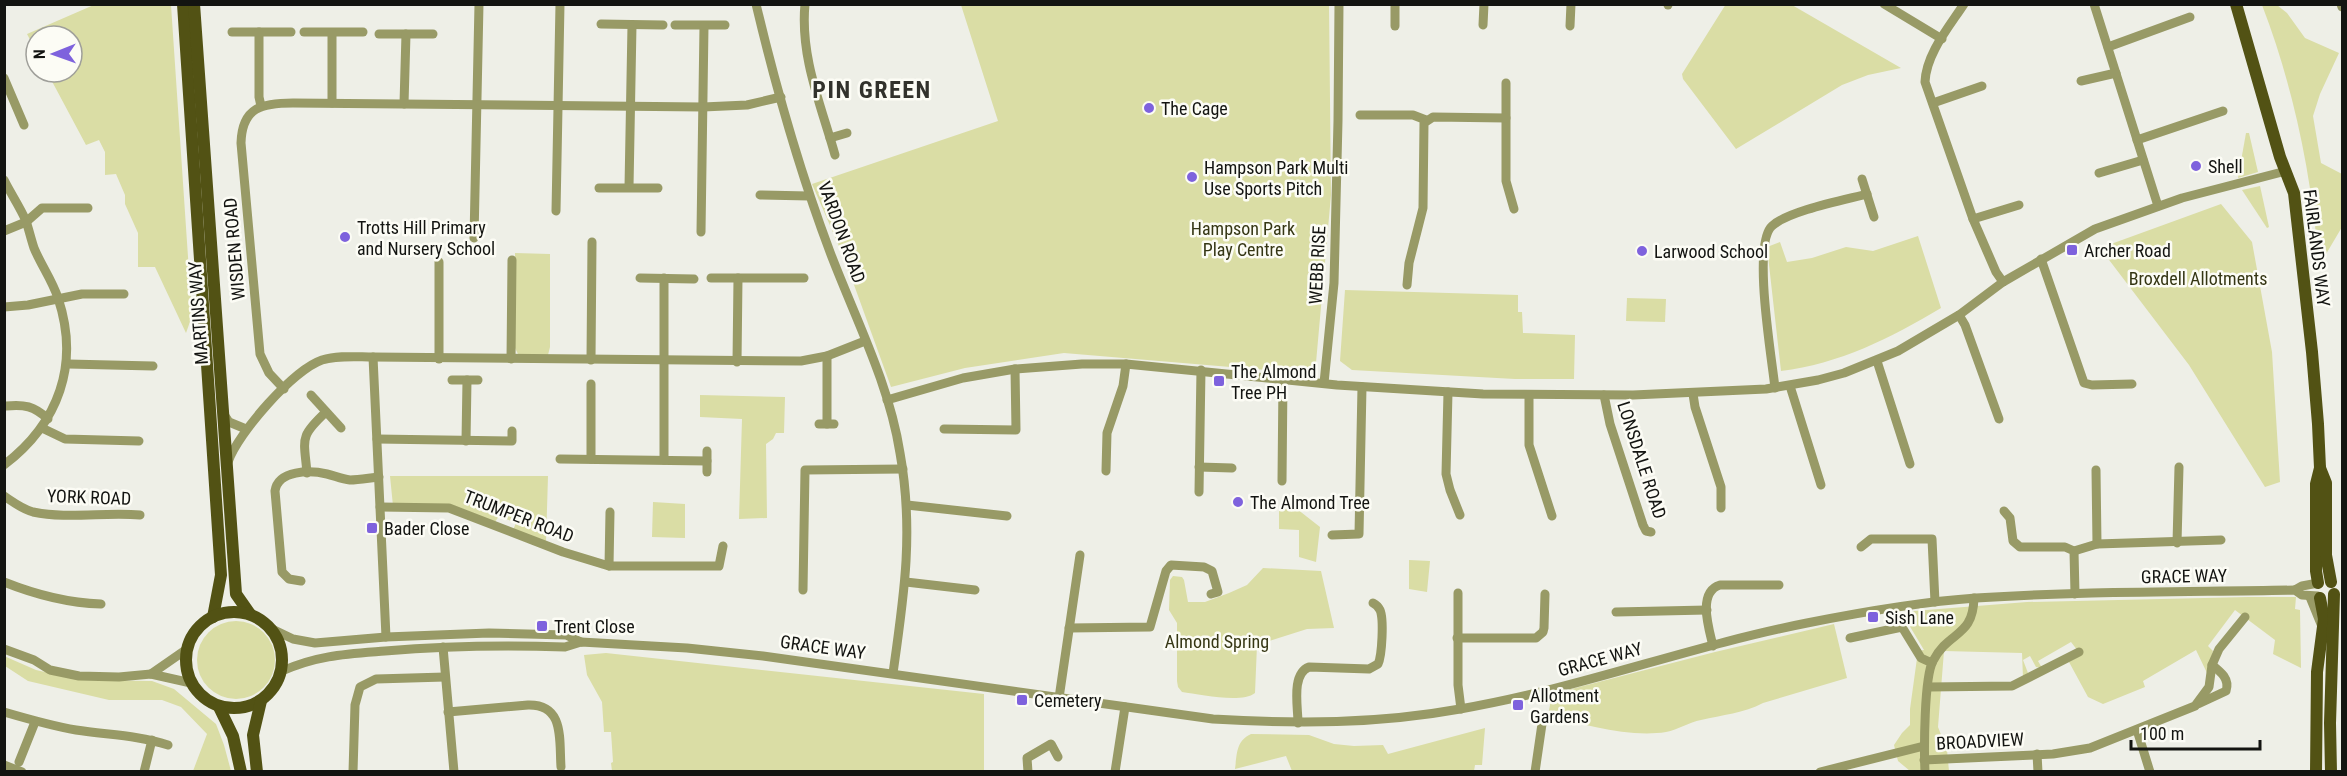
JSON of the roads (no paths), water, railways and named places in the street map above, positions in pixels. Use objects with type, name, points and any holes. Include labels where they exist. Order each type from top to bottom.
[{"type":"main road","name":"MARTINS WAY","points":[[183,4],[221,575],[213,617]]},
{"type":"main road","name":"MARTINS WAY","points":[[194,4],[236,594],[250,614],[270,628]]},
{"type":"main road","name":"FAIRLANDS WAY","points":[[2236,4],[2294,193],[2312,352],[2320,468],[2326,483],[2326,555],[2333,588],[2335,769]]},
{"type":"main road","name":"FAIRLANDS WAY","points":[[2316,771],[2317,672],[2324,619],[2316,597],[2318,583],[2316,484],[2320,468]]},
{"type":"main road","points":[[2316,597],[2329,597],[2333,588],[2323,580],[2318,583]]},
{"type":"main road","points":[[250,614],[237,612],[213,617],[201,625],[192,636],[187,650],[187,672],[198,693],[208,701],[219,707],[241,708],[261,701],[270,693],[282,671],[281,648],[270,628]]},
{"type":"main road","points":[[257,771],[253,735],[261,701]]},
{"type":"main road","points":[[219,707],[233,736],[241,771]]},
{"type":"street","points":[[474,238],[479,4]]},
{"type":"street","points":[[556,210],[560,4]]},
{"type":"street","name":"VARDON ROAD","points":[[756,4],[809,196],[887,399],[897,434],[907,505],[906,582],[893,673]]},
{"type":"street","points":[[805,4],[809,63],[816,99],[835,155]]},
{"type":"street","name":"WEBB RISE","points":[[1324,383],[1334,283],[1338,4]]},
{"type":"street","points":[[1395,4],[1395,26]]},
{"type":"street","points":[[1483,25],[1484,4]]},
{"type":"street","points":[[1570,26],[1571,4]]},
{"type":"street","points":[[1884,4],[1942,39]]},
{"type":"street","points":[[1964,4],[1942,39],[1926,72],[1925,82],[1973,219],[1995,272],[2003,282]]},
{"type":"street","points":[[2094,4],[2158,206]]},
{"type":"street","points":[[2108,47],[2190,16]]},
{"type":"street","points":[[601,24],[663,25]]},
{"type":"street","points":[[629,187],[632,25]]},
{"type":"street","points":[[675,25],[725,25]]},
{"type":"street","points":[[701,232],[704,26]]},
{"type":"street","points":[[232,32],[291,32]]},
{"type":"street","points":[[259,32],[261,105],[332,103],[703,107],[747,105],[781,97]]},
{"type":"street","points":[[304,32],[363,32]]},
{"type":"street","points":[[332,33],[332,103]]},
{"type":"street","points":[[379,34],[433,34]]},
{"type":"street","points":[[404,104],[405,34]]},
{"type":"street","points":[[2081,81],[2116,73]]},
{"type":"street","points":[[4,78],[13,109],[24,125]]},
{"type":"street","points":[[1506,83],[1506,181],[1514,209]]},
{"type":"street","points":[[1933,103],[1982,86]]},
{"type":"street","name":"WISDEN ROAD","points":[[261,105],[245,122],[241,143],[260,354],[268,373],[284,389]]},
{"type":"street","points":[[2137,140],[2223,111]]},
{"type":"street","points":[[1360,116],[1413,115],[1426,120]]},
{"type":"street","points":[[1426,120],[1433,117],[1506,118]]},
{"type":"street","points":[[1407,285],[1409,263],[1423,208],[1426,120]]},
{"type":"street","points":[[830,138],[847,133]]},
{"type":"street","points":[[2098,173],[2143,160]]},
{"type":"street","name":"LONSDALE ROAD","points":[[887,399],[963,378],[1015,369],[1067,364],[1126,364],[1362,387],[1448,392],[1693,394],[1790,386],[1836,375],[1876,361],[1922,338],[1959,315],[2003,282],[2095,229],[2182,198],[2286,171]]},
{"type":"street","points":[[1862,179],[1874,217]]},
{"type":"street","points":[[4,180],[26,222],[34,246],[58,297],[66,335],[68,364],[59,394],[45,424],[4,465]]},
{"type":"street","points":[[546,188],[557,187]]},
{"type":"street","points":[[600,188],[658,188]]},
{"type":"street","points":[[1775,388],[1764,292],[1763,252],[1766,234],[1772,226],[1793,215],[1867,194]]},
{"type":"street","points":[[760,195],[809,196]]},
{"type":"street","points":[[4,231],[26,222],[42,208],[81,205]]},
{"type":"street","points":[[1973,219],[2019,205]]},
{"type":"street","points":[[464,209],[475,208]]},
{"type":"street","points":[[591,360],[587,268],[592,242]]},
{"type":"street","points":[[2041,259],[2084,382],[2092,385],[2132,384]]},
{"type":"street","points":[[512,260],[512,359]]},
{"type":"street","points":[[439,262],[439,359]]},
{"type":"street","points":[[640,278],[694,279]]},
{"type":"street","points":[[664,278],[664,460]]},
{"type":"street","points":[[711,278],[804,278]]},
{"type":"street","points":[[737,362],[738,278]]},
{"type":"street","points":[[4,307],[82,294],[111,291],[124,294]]},
{"type":"street","points":[[1959,315],[1999,419]]},
{"type":"street","points":[[227,465],[232,448],[246,429],[303,371],[322,360],[374,357],[801,361],[827,356],[865,341]]},
{"type":"street","points":[[826,424],[827,356]]},
{"type":"street","points":[[374,357],[386,637]]},
{"type":"street","points":[[1876,361],[1910,464]]},
{"type":"street","points":[[68,364],[153,366]]},
{"type":"street","points":[[1106,471],[1107,434],[1123,386],[1126,364]]},
{"type":"street","points":[[944,429],[1016,430],[1015,369]]},
{"type":"street","points":[[1199,492],[1201,370]]},
{"type":"street","points":[[1282,481],[1283,379]]},
{"type":"street","points":[[452,380],[478,380]]},
{"type":"street","points":[[466,441],[467,380]]},
{"type":"street","points":[[591,384],[591,459]]},
{"type":"street","points":[[1790,386],[1821,485]]},
{"type":"street","points":[[1332,535],[1359,534],[1362,387]]},
{"type":"street","points":[[1448,392],[1446,474],[1460,515]]},
{"type":"street","points":[[1528,394],[1529,445],[1552,516]]},
{"type":"street","points":[[1693,394],[1695,407],[1721,487],[1721,507]]},
{"type":"street","points":[[311,395],[341,428]]},
{"type":"street","name":"LONSDALE ROAD","points":[[1604,395],[1610,424],[1643,525],[1646,531],[1652,532]]},
{"type":"street","points":[[6,406],[25,404],[40,411],[45,424],[65,439],[139,441]]},
{"type":"street","points":[[307,473],[306,433],[326,412]]},
{"type":"street","points":[[223,413],[229,422],[246,429]]},
{"type":"street","points":[[377,439],[512,441],[512,432]]},
{"type":"street","points":[[560,459],[664,460],[707,456],[707,472]]},
{"type":"street","points":[[1199,467],[1232,468]]},
{"type":"street","name":"GRACE WAY","points":[[2177,543],[2179,467]]},
{"type":"street","points":[[803,590],[805,470],[903,469]]},
{"type":"street","points":[[2096,470],[2097,544]]},
{"type":"street","points":[[301,581],[289,579],[282,572],[275,491],[277,483],[284,476],[307,473],[327,474],[350,480],[379,477]]},
{"type":"street","name":"YORK ROAD","points":[[4,496],[17,506],[33,512],[140,515]]},
{"type":"street","points":[[907,505],[1007,516]]},
{"type":"street","name":"TRUMPER ROAD","points":[[380,507],[449,508],[563,552],[609,566],[719,566],[723,546]]},
{"type":"street","name":"GRACE WAY","points":[[2004,511],[2010,518],[2013,542],[2020,547],[2065,546],[2074,551],[2097,544],[2221,540]]},
{"type":"street","points":[[609,566],[610,512]]},
{"type":"street","points":[[1861,547],[1871,539],[1932,539],[1935,602]]},
{"type":"street","points":[[2074,551],[2075,594]]},
{"type":"street","points":[[1059,698],[1080,555]]},
{"type":"street","points":[[1069,627],[1150,627],[1166,571],[1171,565],[1204,567],[1212,571],[1219,592]]},
{"type":"street","points":[[4,582],[50,596],[88,604],[101,604]]},
{"type":"street","points":[[906,582],[975,590]]},
{"type":"street","name":"GRACE WAY","points":[[2295,590],[2318,583]]},
{"type":"street","points":[[1713,646],[1707,610],[1708,594],[1711,589],[1717,586],[1779,585]]},
{"type":"street","name":"GRACE WAY","points":[[282,671],[314,658],[443,647],[565,647],[581,642],[698,649],[893,673],[1213,719],[1298,723],[1377,720],[1461,709],[1533,694],[1805,623],[1923,603],[1974,598],[2075,594],[2295,590],[2316,597]]},
{"type":"street","points":[[1458,593],[1458,685],[1461,709]]},
{"type":"street","points":[[1457,638],[1536,638],[1544,628],[1545,594]]},
{"type":"street","points":[[1925,771],[1924,747],[1932,663],[1947,641],[1968,626],[1974,615],[1974,598]]},
{"type":"street","points":[[1298,723],[1298,679],[1303,670],[1309,667],[1369,669],[1378,664],[1381,657],[1381,615],[1379,608],[1373,603]]},
{"type":"street","name":"GRACE WAY","points":[[1616,612],[1707,610]]},
{"type":"street","points":[[2195,706],[2208,687],[2212,665],[2219,649],[2245,617]]},
{"type":"street","points":[[1850,638],[1902,627],[1921,658],[1932,663]]},
{"type":"street","name":"GRACE WAY","points":[[270,628],[304,642],[438,634],[566,635],[581,642]]},
{"type":"street","points":[[443,647],[454,771]]},
{"type":"street","points":[[4,649],[34,660],[50,670],[79,676],[119,677],[151,674],[191,683]]},
{"type":"street","points":[[151,674],[187,650]]},
{"type":"street","points":[[1929,687],[2012,686],[2033,672],[2079,652]]},
{"type":"street","name":"BROADVIEW","points":[[1924,760],[2070,752],[2090,748],[2195,706],[2226,691],[2228,686],[2226,678],[2212,665]]},
{"type":"street","points":[[353,771],[355,705],[360,687],[375,679],[445,677]]},
{"type":"street","points":[[2012,686],[2014,697]]},
{"type":"street","points":[[448,712],[528,705],[540,705],[547,708],[557,722],[561,767]]},
{"type":"street","points":[[1115,771],[1125,707]]},
{"type":"street","points":[[4,712],[35,722],[76,730],[124,734],[168,745]]},
{"type":"street","points":[[4,765],[21,767],[35,722]]},
{"type":"street","points":[[1535,771],[1542,724]]},
{"type":"street","points":[[2137,730],[2151,771]]},
{"type":"street","points":[[144,771],[152,740]]},
{"type":"street","points":[[1029,771],[1027,758],[1051,744],[1058,758]]},
{"type":"street","points":[[1820,771],[1924,747]]},
{"type":"street","name":"BROADVIEW","points":[[2037,754],[2038,771]]},
{"type":"place","name":"The Cage","points":[[1149,108]]},
{"type":"place","name":"Shell","points":[[2196,166]]},
{"type":"place","name":"Hampson Park Multi Use Sports Pitch","points":[[1192,177]]},
{"type":"place","name":"Trotts Hill Primary and Nursery School","points":[[345,237]]},
{"type":"place","name":"Archer Road","points":[[2072,250]]},
{"type":"place","name":"Larwood School","points":[[1642,251]]},
{"type":"place","name":"The Almond Tree PH","points":[[1219,381]]},
{"type":"place","name":"The Almond Tree","points":[[1238,502]]},
{"type":"place","name":"Bader Close","points":[[372,528]]},
{"type":"place","name":"Sish Lane","points":[[1873,617]]},
{"type":"place","name":"Trent Close","points":[[542,626]]},
{"type":"place","name":"Cemetery","points":[[1022,700]]},
{"type":"place","name":"Allotment Gardens","points":[[1518,705]]},
{"type":"district","name":"PIN GREEN","points":[[872,90]]},
{"type":"park label","name":"Hampson Park Play Centre","points":[[1243,238]]},
{"type":"park label","name":"Broxdell Allotments","points":[[2198,278]]},
{"type":"park label","name":"Almond Spring","points":[[1217,641]]}]
